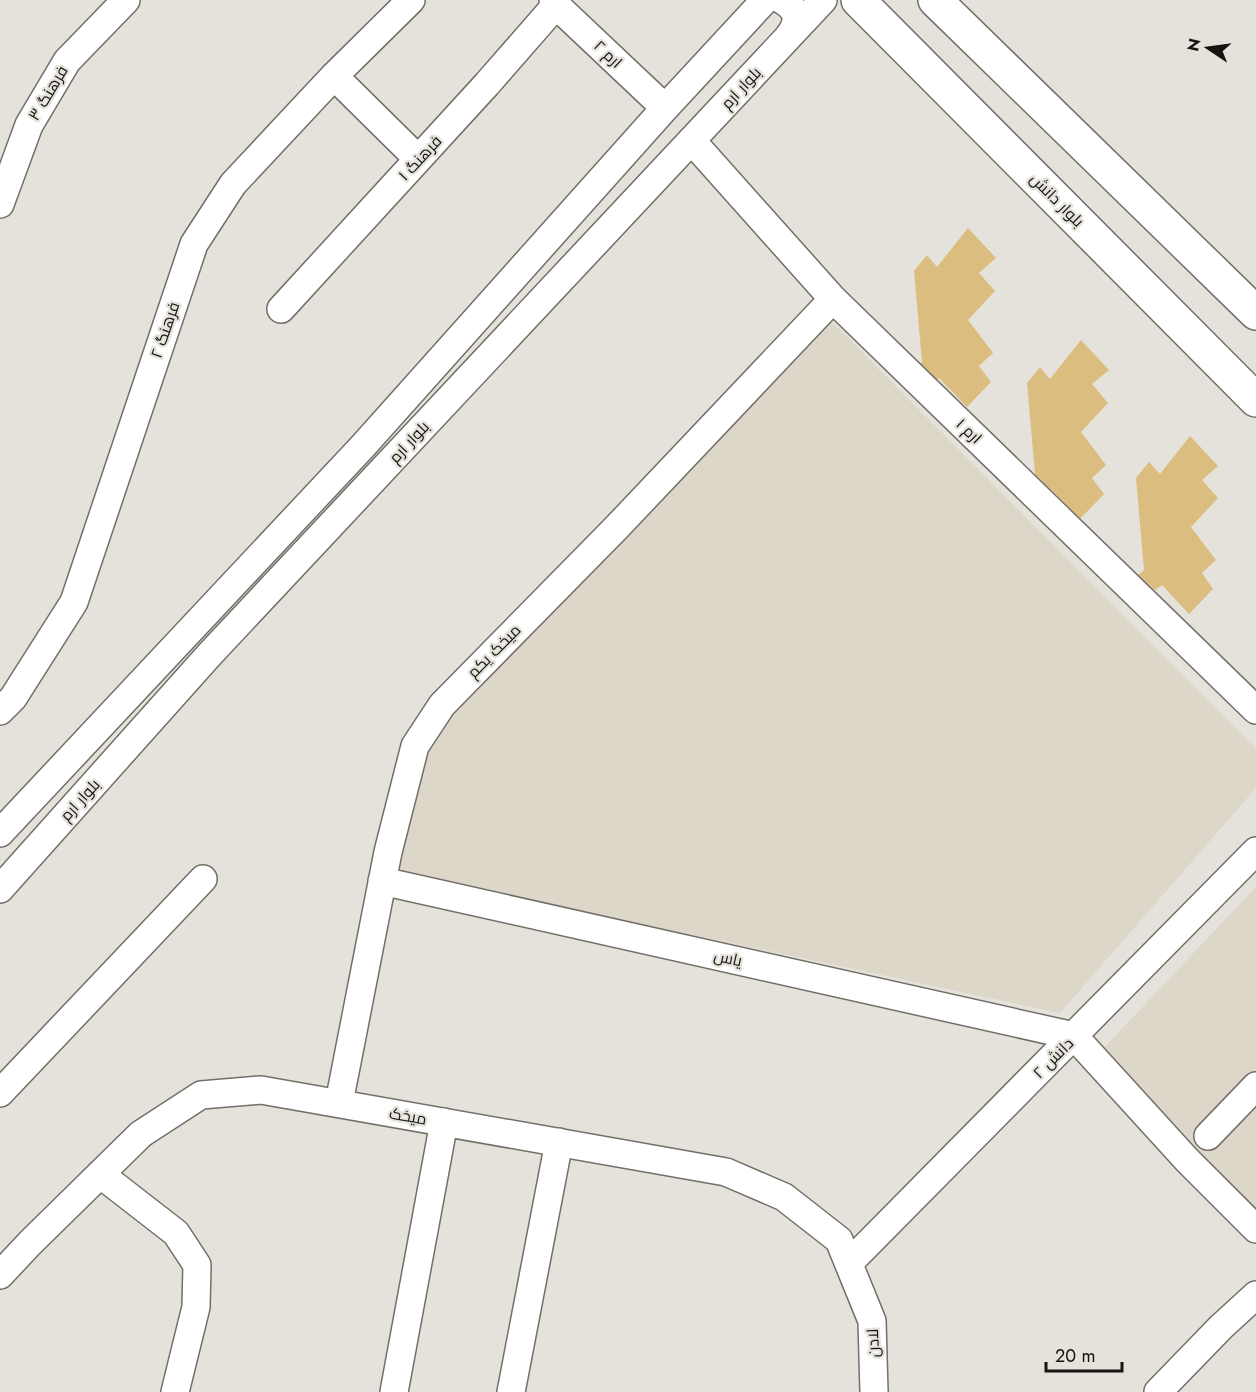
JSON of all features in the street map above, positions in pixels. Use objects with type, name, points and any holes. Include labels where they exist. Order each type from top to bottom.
[{"type":"main road","name":"بلوار دانش","points":[[858,0],[1256,400]]},
{"type":"main road","points":[[935,0],[1256,313]]},
{"type":"street","name":"فرهنگ ۳","points":[[0,204],[29,125],[67,61],[126,0]]},
{"type":"street","name":"فرهنگ ۲","points":[[0,711],[13,698],[74,602],[194,244],[233,184],[334,76],[411,0]]},
{"type":"street","name":"بلوار ارم","points":[[0,889],[210,654],[823,0]]},
{"type":"street","points":[[769,1],[792,7],[796,17],[795,28],[788,38]]},
{"type":"street","name":"بلوار ارم","points":[[4,830],[363,446],[665,108],[769,1]]},
{"type":"street","name":"ارم ۲","points":[[555,2],[665,108]]},
{"type":"street","name":"فرهنگ ۱","points":[[281,309],[487,84],[555,2]]},
{"type":"street","points":[[334,76],[418,159]]},
{"type":"street","name":"ارم ۱","points":[[692,141],[834,299],[1256,710]]},
{"type":"street","name":"میخک یکم","points":[[339,1103],[388,852],[415,746],[442,705],[617,527],[834,299]]},
{"type":"street","points":[[4,830],[36,848]]},
{"type":"street","name":"دانش ۲","points":[[849,1263],[1256,851]]},
{"type":"street","points":[[0,1093],[203,879]]},
{"type":"street","name":"یاس","points":[[382,881],[1074,1036]]},
{"type":"street","points":[[1074,1036],[1187,1160],[1256,1229]]},
{"type":"street","points":[[1208,1136],[1256,1086]]},
{"type":"street","name":"میخک","points":[[0,1275],[141,1134],[201,1095],[261,1090],[726,1172],[784,1197],[839,1240],[849,1263]]},
{"type":"street","points":[[394,1392],[444,1122]]},
{"type":"street","points":[[511,1392],[559,1142]]},
{"type":"street","points":[[100,1174],[176,1233],[197,1265],[196,1307],[175,1392]]},
{"type":"street","name":"لادن","points":[[849,1263],[872,1321],[874,1392]]},
{"type":"street","points":[[1158,1392],[1221,1327],[1256,1295]]},
{"type":"shaded area","points":[[827,317],[1256,749],[1256,788],[1060,1013],[397,872],[421,769],[440,725]]},
{"type":"shaded area","points":[[1256,887],[1256,1208],[1098,1054]]},
{"type":"building","points":[[968,228],[996,258],[979,273],[995,291],[968,320],[993,353],[979,366],[991,382],[967,407],[939,378],[932,383],[916,368],[922,362],[914,271],[927,255],[937,267]]},
{"type":"building","points":[[1081,340],[1109,370],[1092,384],[1108,403],[1081,432],[1106,465],[1092,478],[1104,494],[1080,519],[1052,490],[1045,495],[1029,479],[1035,474],[1027,383],[1040,367],[1050,379]]},
{"type":"building","points":[[1190,436],[1218,466],[1202,480],[1218,498],[1191,527],[1216,560],[1202,573],[1213,589],[1189,614],[1162,585],[1155,590],[1138,575],[1144,570],[1136,478],[1149,462],[1160,474]]}]
